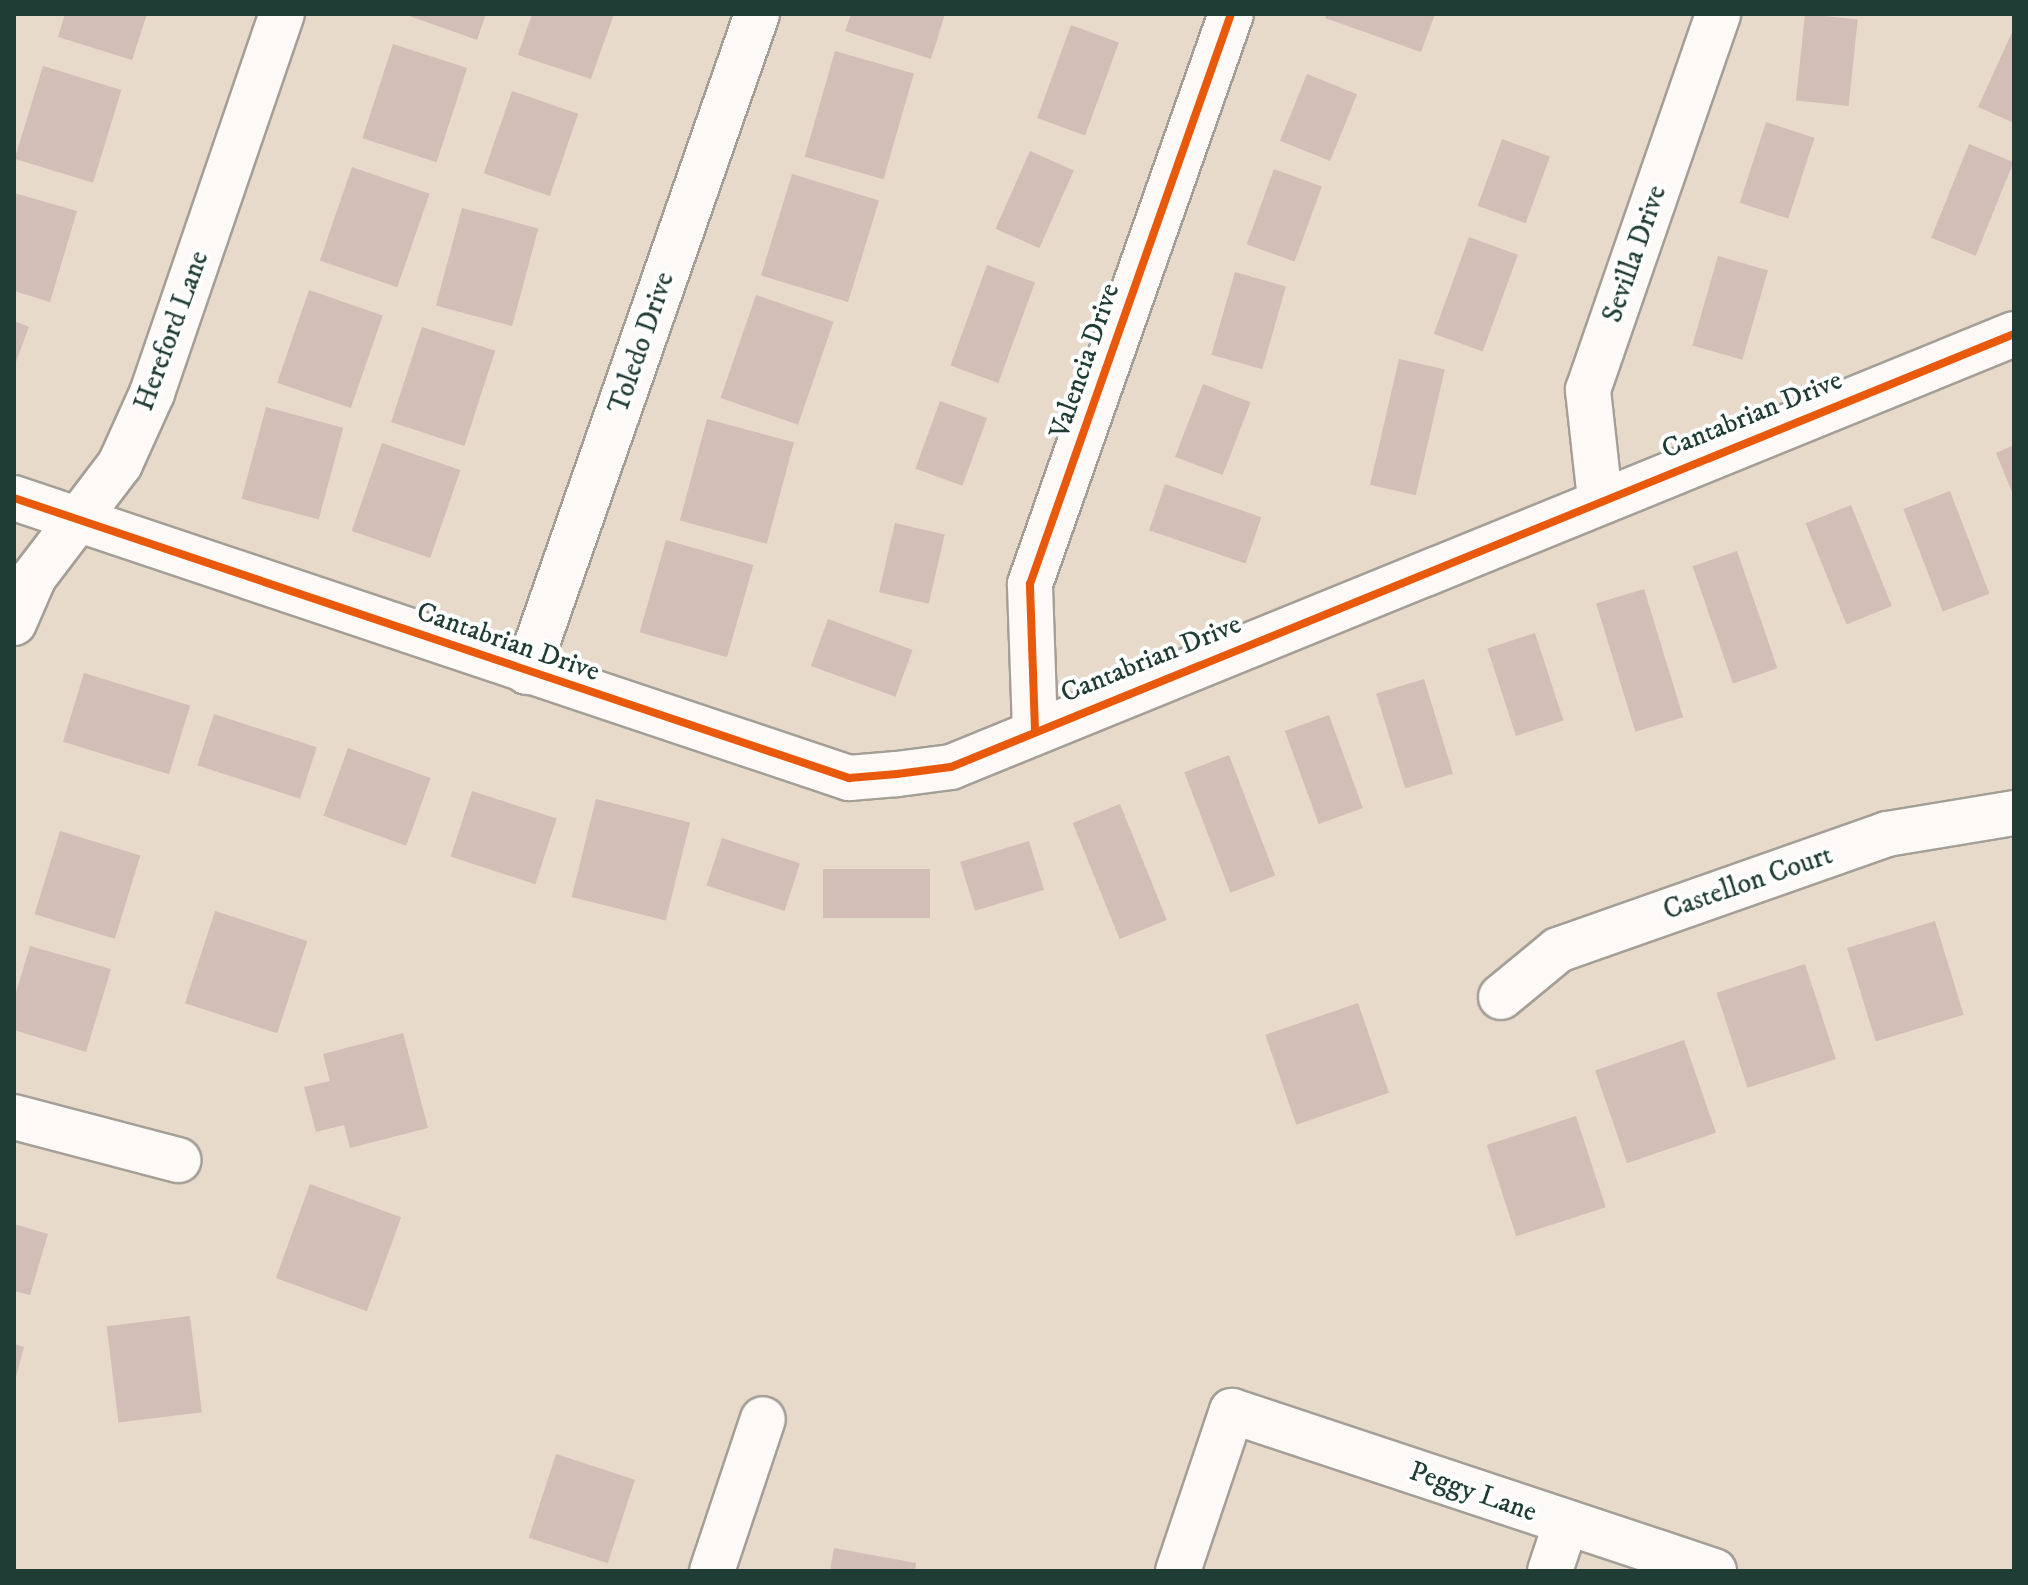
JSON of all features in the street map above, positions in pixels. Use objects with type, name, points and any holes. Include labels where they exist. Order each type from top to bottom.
[{"type":"street","name":"Hereford Lane","points":[[14,623],[34,577],[120,464],[152,393],[282,14]]},
{"type":"street","name":"Toledo Drive","points":[[527,672],[757,14]]},
{"type":"street","name":"Valencia Drive","points":[[1035,730],[1030,584],[1231,14]]},
{"type":"street","name":"Sevilla Drive","points":[[1600,499],[1588,390],[1718,14]]},
{"type":"street","name":"Cantabrian Drive","points":[[14,498],[849,778],[951,767],[1600,499],[2014,334]]},
{"type":"street","name":"Castellon Court","points":[[1501,997],[1558,950],[1887,834],[2014,813]]},
{"type":"street","points":[[14,1117],[178,1160]]},
{"type":"street","name":"Peggy Lane","points":[[1178,1571],[1232,1411],[1714,1571]]},
{"type":"street","points":[[712,1571],[763,1419]]},
{"type":"street","points":[[1550,1571],[1566,1523]]},
{"type":"building","points":[[65,14],[147,14],[132,60],[58,37]]},
{"type":"building","points":[[404,14],[486,14],[477,40]]},
{"type":"building","points":[[532,14],[614,14],[591,79],[518,55]]},
{"type":"building","points":[[851,14],[945,14],[931,59],[845,31]]},
{"type":"building","points":[[1327,14],[1435,14],[1421,52],[1325,18]]},
{"type":"building","points":[[1805,14],[1858,20],[1849,106],[1796,101]]},
{"type":"building","points":[[1071,25],[1119,42],[1085,135],[1037,118]]},
{"type":"building","points":[[2014,28],[2014,123],[1978,107]]},
{"type":"building","points":[[393,44],[467,68],[437,162],[362,138]]},
{"type":"building","points":[[835,51],[914,74],[884,179],[805,157]]},
{"type":"building","points":[[43,66],[121,90],[93,183],[15,159]]},
{"type":"building","points":[[1307,74],[1357,94],[1330,161],[1280,141]]},
{"type":"building","points":[[512,91],[578,114],[550,196],[484,173]]},
{"type":"building","points":[[1766,122],[1815,138],[1788,219],[1740,203]]},
{"type":"building","points":[[1502,139],[1550,156],[1526,223],[1478,206]]},
{"type":"building","points":[[1969,144],[2014,162],[1976,256],[1931,238]]},
{"type":"building","points":[[1030,151],[1074,171],[1039,248],[995,229]]},
{"type":"building","points":[[352,167],[430,194],[397,287],[320,261]]},
{"type":"building","points":[[1274,169],[1322,186],[1295,262],[1247,244]]},
{"type":"building","points":[[792,174],[879,201],[848,302],[761,275]]},
{"type":"building","points":[[14,193],[77,211],[50,302],[14,291]]},
{"type":"building","points":[[462,208],[538,228],[512,326],[436,306]]},
{"type":"building","points":[[1469,237],[1518,255],[1483,352],[1434,334]]},
{"type":"building","points":[[1718,256],[1768,270],[1742,360],[1692,345]]},
{"type":"building","points":[[987,265],[1035,282],[998,383],[950,366]]},
{"type":"building","points":[[1235,272],[1286,287],[1262,369],[1211,355]]},
{"type":"building","points":[[309,290],[383,315],[351,408],[277,383]]},
{"type":"building","points":[[756,295],[834,322],[798,425],[721,398]]},
{"type":"building","points":[[14,321],[29,327],[14,367]]},
{"type":"building","points":[[422,327],[495,351],[464,446],[391,422]]},
{"type":"building","points":[[1399,359],[1445,370],[1416,495],[1370,485]]},
{"type":"building","points":[[1203,384],[1251,402],[1223,475],[1175,457]]},
{"type":"building","points":[[940,401],[987,418],[962,486],[915,469]]},
{"type":"building","points":[[266,407],[343,428],[319,519],[241,499]]},
{"type":"building","points":[[707,419],[794,442],[767,544],[680,520]]},
{"type":"building","points":[[382,443],[460,470],[430,558],[352,531]]},
{"type":"building","points":[[2014,445],[2014,497],[1996,453]]},
{"type":"building","points":[[1165,484],[1261,517],[1245,564],[1149,530]]},
{"type":"building","points":[[1950,491],[1989,594],[1943,612],[1903,509]]},
{"type":"building","points":[[1851,505],[1892,606],[1846,624],[1806,523]]},
{"type":"building","points":[[895,523],[945,534],[929,604],[879,592]]},
{"type":"building","points":[[666,540],[753,565],[727,657],[640,632]]},
{"type":"building","points":[[1737,551],[1777,668],[1733,684],[1693,566]]},
{"type":"building","points":[[1644,589],[1683,717],[1635,732],[1596,604]]},
{"type":"building","points":[[828,619],[913,650],[895,697],[811,666]]},
{"type":"building","points":[[1535,633],[1563,720],[1516,736],[1487,648]]},
{"type":"building","points":[[84,673],[190,705],[169,774],[63,742]]},
{"type":"building","points":[[1424,679],[1453,774],[1405,788],[1376,694]]},
{"type":"building","points":[[214,714],[317,747],[300,799],[197,765]]},
{"type":"building","points":[[1329,715],[1363,808],[1319,824],[1285,731]]},
{"type":"building","points":[[348,748],[431,778],[406,846],[323,816]]},
{"type":"building","points":[[1229,755],[1275,875],[1230,893],[1184,772]]},
{"type":"building","points":[[472,791],[557,819],[535,884],[451,857]]},
{"type":"building","points":[[596,799],[690,822],[666,920],[572,897]]},
{"type":"building","points":[[1120,804],[1167,920],[1120,939],[1073,823]]},
{"type":"building","points":[[60,831],[140,856],[115,939],[35,914]]},
{"type":"building","points":[[722,838],[800,863],[785,911],[707,886]]},
{"type":"building","points":[[1029,841],[1044,890],[975,911],[960,862]]},
{"type":"building","points":[[823,869],[930,869],[930,918],[823,918]]},
{"type":"building","points":[[215,911],[307,941],[277,1033],[185,1003]]},
{"type":"building","points":[[1935,921],[1964,1015],[1876,1042],[1847,948]]},
{"type":"building","points":[[30,946],[111,969],[86,1052],[14,1030],[14,999]]},
{"type":"building","points":[[1805,964],[1836,1059],[1747,1088],[1717,993]]},
{"type":"building","points":[[1358,1003],[1389,1093],[1296,1125],[1265,1035]]},
{"type":"building","points":[[403,1033],[428,1128],[350,1148],[344,1125],[316,1132],[304,1087],[330,1081],[323,1054]]},
{"type":"building","points":[[1684,1040],[1716,1133],[1627,1163],[1595,1071]]},
{"type":"building","points":[[1576,1116],[1606,1207],[1516,1236],[1487,1145]]},
{"type":"building","points":[[310,1184],[401,1217],[367,1311],[276,1278]]},
{"type":"building","points":[[14,1224],[48,1234],[30,1295],[14,1291]]},
{"type":"building","points":[[190,1316],[202,1412],[118,1423],[107,1326]]},
{"type":"building","points":[[14,1344],[24,1347],[15,1381],[14,1381]]},
{"type":"building","points":[[556,1454],[635,1480],[608,1563],[529,1538]]},
{"type":"building","points":[[834,1548],[916,1563],[915,1571],[830,1571]]},
{"type":"cycle path","points":[[1035,730],[1030,584],[1231,14]]},
{"type":"cycle path","points":[[14,498],[849,778],[951,767],[2014,334]]}]
